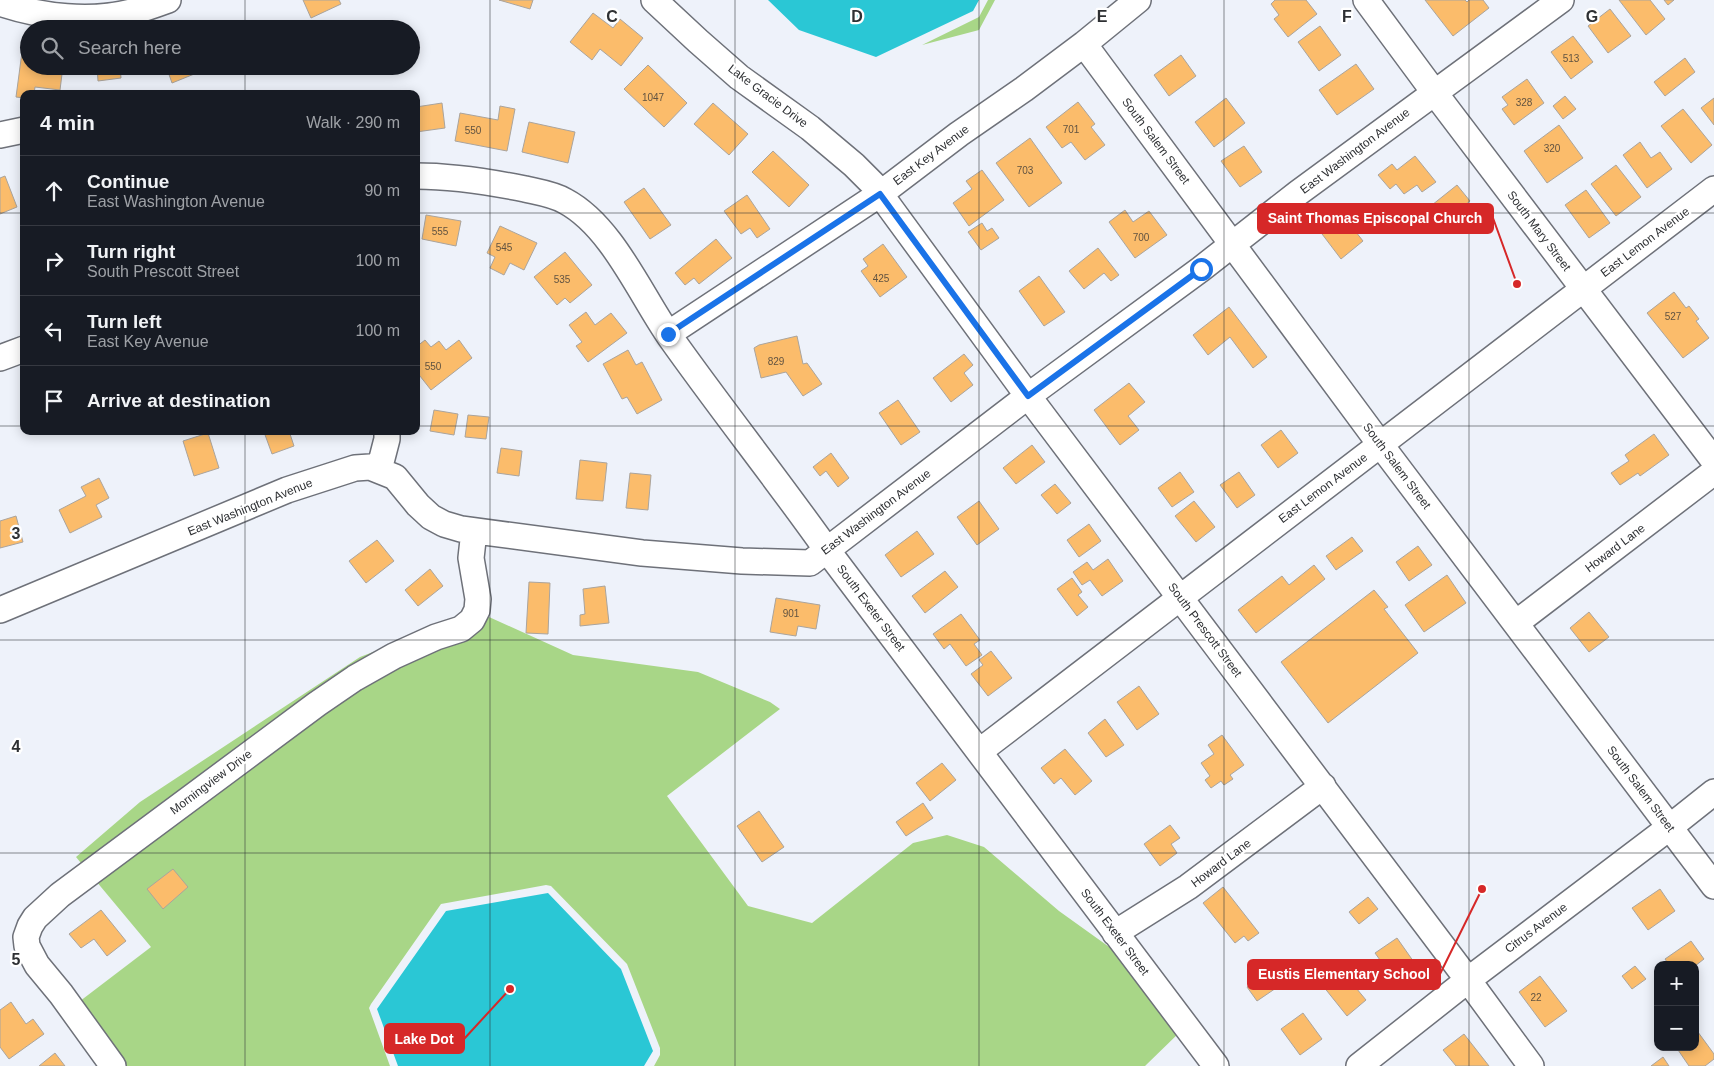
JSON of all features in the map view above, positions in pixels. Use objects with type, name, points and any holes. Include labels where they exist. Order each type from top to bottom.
[{"type":"street","points":[[0,3],[41,15],[74,17],[106,16],[133,11],[168,0]]},
{"type":"street","name":"Lake Gracie Drive","points":[[654,0],[740,77],[810,128],[854,165],[880,194]]},
{"type":"street","name":"East Key Avenue","points":[[668,334],[880,194],[1084,44],[1138,0]]},
{"type":"street","name":"South Mary Street","points":[[1366,0],[1714,461]]},
{"type":"street","name":"East Washington Avenue","points":[[0,610],[287,490],[355,468],[370,467],[396,477],[418,505],[431,517],[461,530],[642,553],[742,561],[810,563],[1028,396],[1232,245],[1298,193],[1561,0]]},
{"type":"street","name":"South Salem Street","points":[[1084,44],[1380,444],[1714,886]]},
{"type":"street","points":[[0,135],[20,131]]},
{"type":"street","name":"South Exeter Street","points":[[420,176],[497,183],[545,193],[564,200],[594,223],[615,250],[668,334],[730,421],[786,491],[827,550],[1216,1066]]},
{"type":"street","name":"East Lemon Avenue","points":[[980,751],[1714,189]]},
{"type":"street","name":"South Prescott Street","points":[[880,194],[1028,396],[1323,786],[1531,1066]]},
{"type":"street","points":[[0,358],[20,350]]},
{"type":"street","points":[[379,470],[387,435]]},
{"type":"street","name":"Howard Lane","points":[[1516,623],[1714,472]]},
{"type":"street","name":"Morningview Drive","points":[[113,1066],[61,994],[37,965],[27,946],[26,937],[35,918],[60,895],[317,704],[355,678],[394,656],[436,637],[461,629],[472,620],[477,610],[478,599],[471,558],[474,531]]},
{"type":"street","name":"Howard Lane","points":[[1115,933],[1188,887],[1323,786]]},
{"type":"street","name":"Citrus Avenue","points":[[1359,1066],[1714,792]]},
{"type":"green space","points":[[988,0],[995,0],[979,30],[922,45],[979,17]]},
{"type":"green space","points":[[478,612],[573,655],[698,672],[770,702],[780,709],[667,796],[748,906],[812,923],[913,843],[947,835],[984,847],[1059,911],[1119,954],[1181,1031],[1145,1066],[654,1066],[660,1055],[660,1048],[627,964],[551,886],[546,885],[441,904],[369,1008],[390,1066],[107,1066],[67,1011],[151,947],[76,857],[140,802],[360,657]]},
{"type":"water","points":[[768,0],[979,0],[973,11],[876,57],[799,30]]},
{"type":"water","points":[[548,893],[621,969],[653,1051],[644,1066],[398,1066],[377,1009],[446,911]]},
{"type":"building","points":[[303,0],[339,0],[341,4],[311,18]]},
{"type":"building","points":[[499,0],[533,0],[530,9]]},
{"type":"building","points":[[1275,0],[1306,0],[1317,14],[1288,37],[1274,19],[1279,15],[1271,4]]},
{"type":"building","points":[[1425,0],[1465,0],[1467,2],[1469,0],[1483,0],[1489,8],[1453,36]]},
{"type":"building","points":[[1619,0],[1650,0],[1665,19],[1646,35]]},
{"type":"building","points":[[1664,0],[1674,0],[1668,5]]},
{"type":"building","points":[[1610,9],[1631,36],[1608,53],[1588,26]]},
{"type":"building","points":[[593,13],[613,28],[620,19],[643,38],[621,66],[600,49],[592,60],[570,42]]},
{"type":"building","points":[[1320,26],[1341,55],[1319,71],[1298,42]]},
{"type":"building","points":[[1573,36],[1593,62],[1571,79],[1551,52]]},
{"type":"building","points":[[1181,55],[1196,76],[1169,96],[1154,75]]},
{"type":"building","points":[[1685,58],[1695,72],[1665,96],[1654,82]]},
{"type":"building","points":[[1356,64],[1374,89],[1337,115],[1319,90]]},
{"type":"building","points":[[648,65],[687,103],[664,127],[624,89]]},
{"type":"building","points":[[20,67],[20,75],[62,75],[60,90],[35,87],[35,90],[20,90],[20,98],[16,97]]},
{"type":"building","points":[[98,75],[121,75],[121,78],[98,81]]},
{"type":"building","points":[[169,75],[192,75],[172,83]]},
{"type":"building","points":[[1527,79],[1544,103],[1514,125],[1502,109],[1508,105],[1502,97]]},
{"type":"building","points":[[1565,96],[1576,109],[1563,119],[1553,106]]},
{"type":"building","points":[[1226,98],[1245,123],[1214,147],[1195,122]]},
{"type":"building","points":[[1714,98],[1714,125],[1701,108]]},
{"type":"building","points":[[1078,102],[1095,124],[1091,127],[1105,145],[1085,160],[1071,142],[1062,148],[1046,127]]},
{"type":"building","points":[[442,103],[445,128],[420,131],[420,106]]},
{"type":"building","points":[[713,103],[748,134],[729,155],[694,124]]},
{"type":"building","points":[[500,106],[515,109],[507,151],[455,141],[460,113],[498,120]]},
{"type":"building","points":[[1683,109],[1712,145],[1691,163],[1661,126]]},
{"type":"building","points":[[529,122],[575,132],[568,163],[522,152]]},
{"type":"building","points":[[1559,125],[1583,158],[1547,183],[1524,151]]},
{"type":"building","points":[[1030,138],[1062,183],[1029,207],[996,163]]},
{"type":"building","points":[[1640,142],[1651,158],[1660,152],[1672,169],[1647,188],[1623,155]]},
{"type":"building","points":[[1244,146],[1262,172],[1240,187],[1221,161]]},
{"type":"building","points":[[773,151],[809,185],[789,207],[752,172]]},
{"type":"building","points":[[1415,156],[1436,182],[1422,192],[1417,185],[1404,194],[1396,184],[1390,189],[1378,175],[1392,164],[1397,170]]},
{"type":"building","points":[[1616,165],[1641,197],[1616,216],[1591,184]]},
{"type":"building","points":[[982,170],[1004,200],[969,226],[953,203],[972,189],[966,181]]},
{"type":"building","points":[[5,176],[17,207],[0,214],[0,178]]},
{"type":"building","points":[[1457,185],[1470,201],[1431,232],[1415,212],[1424,205],[1427,209]]},
{"type":"building","points":[[644,188],[671,225],[650,239],[624,202]]},
{"type":"building","points":[[1586,190],[1610,223],[1589,238],[1565,205]]},
{"type":"building","points":[[747,195],[770,229],[757,238],[750,228],[741,234],[724,211]]},
{"type":"building","points":[[1125,210],[1133,222],[1149,211],[1167,235],[1135,258],[1109,222]]},
{"type":"building","points":[[1341,213],[1363,241],[1341,259],[1319,230]]},
{"type":"building","points":[[426,215],[461,221],[456,246],[422,239]]},
{"type":"building","points":[[982,223],[987,231],[992,228],[999,238],[981,250],[968,232]]},
{"type":"building","points":[[500,226],[537,243],[524,270],[510,263],[504,275],[490,268],[495,257],[487,253]]},
{"type":"building","points":[[716,239],[732,258],[699,284],[694,278],[685,285],[675,273]]},
{"type":"building","points":[[883,244],[907,277],[880,297],[861,271],[868,266],[863,259]]},
{"type":"building","points":[[1098,248],[1119,275],[1111,281],[1104,273],[1084,289],[1069,271]]},
{"type":"building","points":[[565,252],[592,285],[570,303],[565,298],[557,305],[534,277]]},
{"type":"building","points":[[1039,276],[1065,312],[1044,326],[1019,291]]},
{"type":"building","points":[[1674,292],[1686,308],[1689,306],[1699,319],[1696,321],[1709,338],[1683,358],[1647,313]]},
{"type":"building","points":[[1229,307],[1267,357],[1253,368],[1230,337],[1208,355],[1193,335]]},
{"type":"building","points":[[586,312],[595,325],[611,313],[627,333],[588,362],[576,346],[582,342],[569,325]]},
{"type":"building","points":[[797,336],[803,364],[807,363],[822,384],[803,396],[786,372],[761,378],[754,348],[759,345]]},
{"type":"building","points":[[425,340],[431,347],[439,341],[446,350],[459,340],[472,358],[431,390],[420,376],[420,344]]},
{"type":"building","points":[[628,350],[636,365],[642,362],[662,400],[637,414],[627,397],[622,399],[603,364]]},
{"type":"building","points":[[964,354],[973,365],[964,373],[973,385],[951,402],[933,378]]},
{"type":"building","points":[[1129,383],[1145,402],[1128,416],[1139,430],[1120,445],[1094,410]]},
{"type":"building","points":[[898,400],[920,432],[901,445],[879,413]]},
{"type":"building","points":[[434,410],[458,414],[454,435],[430,431]]},
{"type":"building","points":[[468,415],[489,417],[486,439],[465,437]]},
{"type":"building","points":[[1281,430],[1298,453],[1278,468],[1261,445]]},
{"type":"building","points":[[1654,434],[1669,455],[1640,476],[1638,473],[1620,485],[1611,473],[1629,461],[1625,455]]},
{"type":"building","points":[[202,435],[209,435],[219,468],[194,476],[183,441]]},
{"type":"building","points":[[265,435],[290,435],[294,446],[272,454]]},
{"type":"building","points":[[1032,445],[1045,462],[1016,484],[1003,468]]},
{"type":"building","points":[[501,448],[522,451],[519,476],[497,473]]},
{"type":"building","points":[[831,453],[849,478],[838,487],[826,471],[820,476],[813,467]]},
{"type":"building","points":[[580,460],[607,463],[603,501],[576,499]]},
{"type":"building","points":[[1180,472],[1194,492],[1172,507],[1158,488]]},
{"type":"building","points":[[1239,472],[1255,495],[1237,508],[1220,485]]},
{"type":"building","points":[[630,473],[651,475],[648,510],[626,508]]},
{"type":"building","points":[[99,478],[109,498],[96,505],[102,517],[70,533],[59,510],[86,496],[81,487]]},
{"type":"building","points":[[1055,484],[1071,503],[1057,514],[1041,495]]},
{"type":"building","points":[[979,501],[999,529],[977,545],[957,517]]},
{"type":"building","points":[[1194,501],[1215,527],[1196,542],[1175,516]]},
{"type":"building","points":[[16,516],[23,542],[0,548],[0,521]]},
{"type":"building","points":[[1089,524],[1101,541],[1079,557],[1067,540]]},
{"type":"building","points":[[917,531],[934,554],[901,577],[885,555]]},
{"type":"building","points":[[1352,537],[1363,551],[1336,570],[1326,556]]},
{"type":"building","points":[[377,540],[394,561],[366,583],[349,561]]},
{"type":"building","points":[[1418,546],[1432,565],[1409,581],[1396,562]]},
{"type":"building","points":[[1108,559],[1123,581],[1102,596],[1090,580],[1082,585],[1073,572],[1087,562],[1093,570]]},
{"type":"building","points":[[1314,565],[1325,579],[1256,633],[1238,610],[1282,576],[1289,585]]},
{"type":"building","points":[[430,569],[443,586],[418,606],[405,590]]},
{"type":"building","points":[[945,571],[958,587],[925,613],[912,596]]},
{"type":"building","points":[[1447,575],[1466,603],[1424,632],[1405,605]]},
{"type":"building","points":[[1072,578],[1082,592],[1078,595],[1088,607],[1077,616],[1057,589]]},
{"type":"building","points":[[529,582],[550,583],[548,634],[526,633]]},
{"type":"building","points":[[605,586],[609,623],[580,626],[580,615],[585,614],[583,589]]},
{"type":"building","points":[[1374,590],[1388,607],[1384,609],[1418,653],[1328,723],[1281,662]]},
{"type":"building","points":[[776,598],[820,605],[816,629],[798,626],[796,636],[770,632]]},
{"type":"building","points":[[1589,612],[1609,637],[1589,652],[1570,628]]},
{"type":"building","points":[[961,614],[980,640],[974,644],[982,655],[966,666],[950,644],[944,649],[933,634]]},
{"type":"building","points":[[991,651],[1012,678],[988,696],[971,674],[983,665],[979,660]]},
{"type":"building","points":[[1139,686],[1159,714],[1137,730],[1117,702]]},
{"type":"building","points":[[1105,719],[1124,745],[1106,757],[1088,733]]},
{"type":"building","points":[[1222,735],[1244,765],[1230,775],[1233,779],[1224,785],[1221,781],[1211,788],[1205,780],[1210,776],[1201,763],[1214,754],[1208,745]]},
{"type":"building","points":[[1065,749],[1092,781],[1075,795],[1061,778],[1054,784],[1041,768]]},
{"type":"building","points":[[942,763],[956,780],[930,801],[916,783]]},
{"type":"building","points":[[923,803],[933,818],[906,836],[896,822]]},
{"type":"building","points":[[759,811],[784,847],[762,862],[737,826]]},
{"type":"building","points":[[1170,825],[1180,838],[1171,844],[1177,853],[1160,866],[1144,844]]},
{"type":"building","points":[[173,869],[188,887],[163,909],[147,889]]},
{"type":"building","points":[[1223,887],[1259,933],[1248,941],[1244,936],[1235,943],[1203,903]]},
{"type":"building","points":[[1660,889],[1675,911],[1648,930],[1632,908]]},
{"type":"building","points":[[1368,897],[1378,909],[1359,924],[1349,912]]},
{"type":"building","points":[[101,910],[126,941],[107,956],[94,939],[81,948],[69,934]]},
{"type":"building","points":[[1397,938],[1416,965],[1395,981],[1375,953]]},
{"type":"building","points":[[1691,941],[1704,959],[1699,963],[1699,961],[1666,961],[1665,959]]},
{"type":"building","points":[[1635,966],[1646,979],[1632,989],[1622,976]]},
{"type":"building","points":[[1273,970],[1282,984],[1257,1001],[1247,987]]},
{"type":"building","points":[[1342,971],[1366,1000],[1347,1016],[1323,986]]},
{"type":"building","points":[[1540,976],[1567,1011],[1545,1027],[1519,992]]},
{"type":"building","points":[[11,1002],[26,1024],[33,1019],[44,1034],[9,1059],[0,1047],[0,1010]]},
{"type":"building","points":[[1303,1013],[1322,1039],[1300,1055],[1281,1029]]},
{"type":"building","points":[[1699,1033],[1714,1054],[1714,1059],[1705,1066],[1689,1066],[1679,1051],[1699,1051]]},
{"type":"building","points":[[1464,1034],[1489,1066],[1456,1066],[1443,1050]]},
{"type":"building","points":[[55,1053],[65,1066],[39,1066]]},
{"type":"building","points":[[1663,1057],[1669,1066],[1651,1066]]},
{"type":"place","name":"Saint Thomas Episcopal Church","points":[[1517,284]]},
{"type":"place","name":"Eustis Elementary School","points":[[1482,889]]},
{"type":"place","name":"Lake Dot","points":[[510,989]]},
{"type":"route","points":[[668,334],[880,194],[1028,396],[1201,269]]}]
